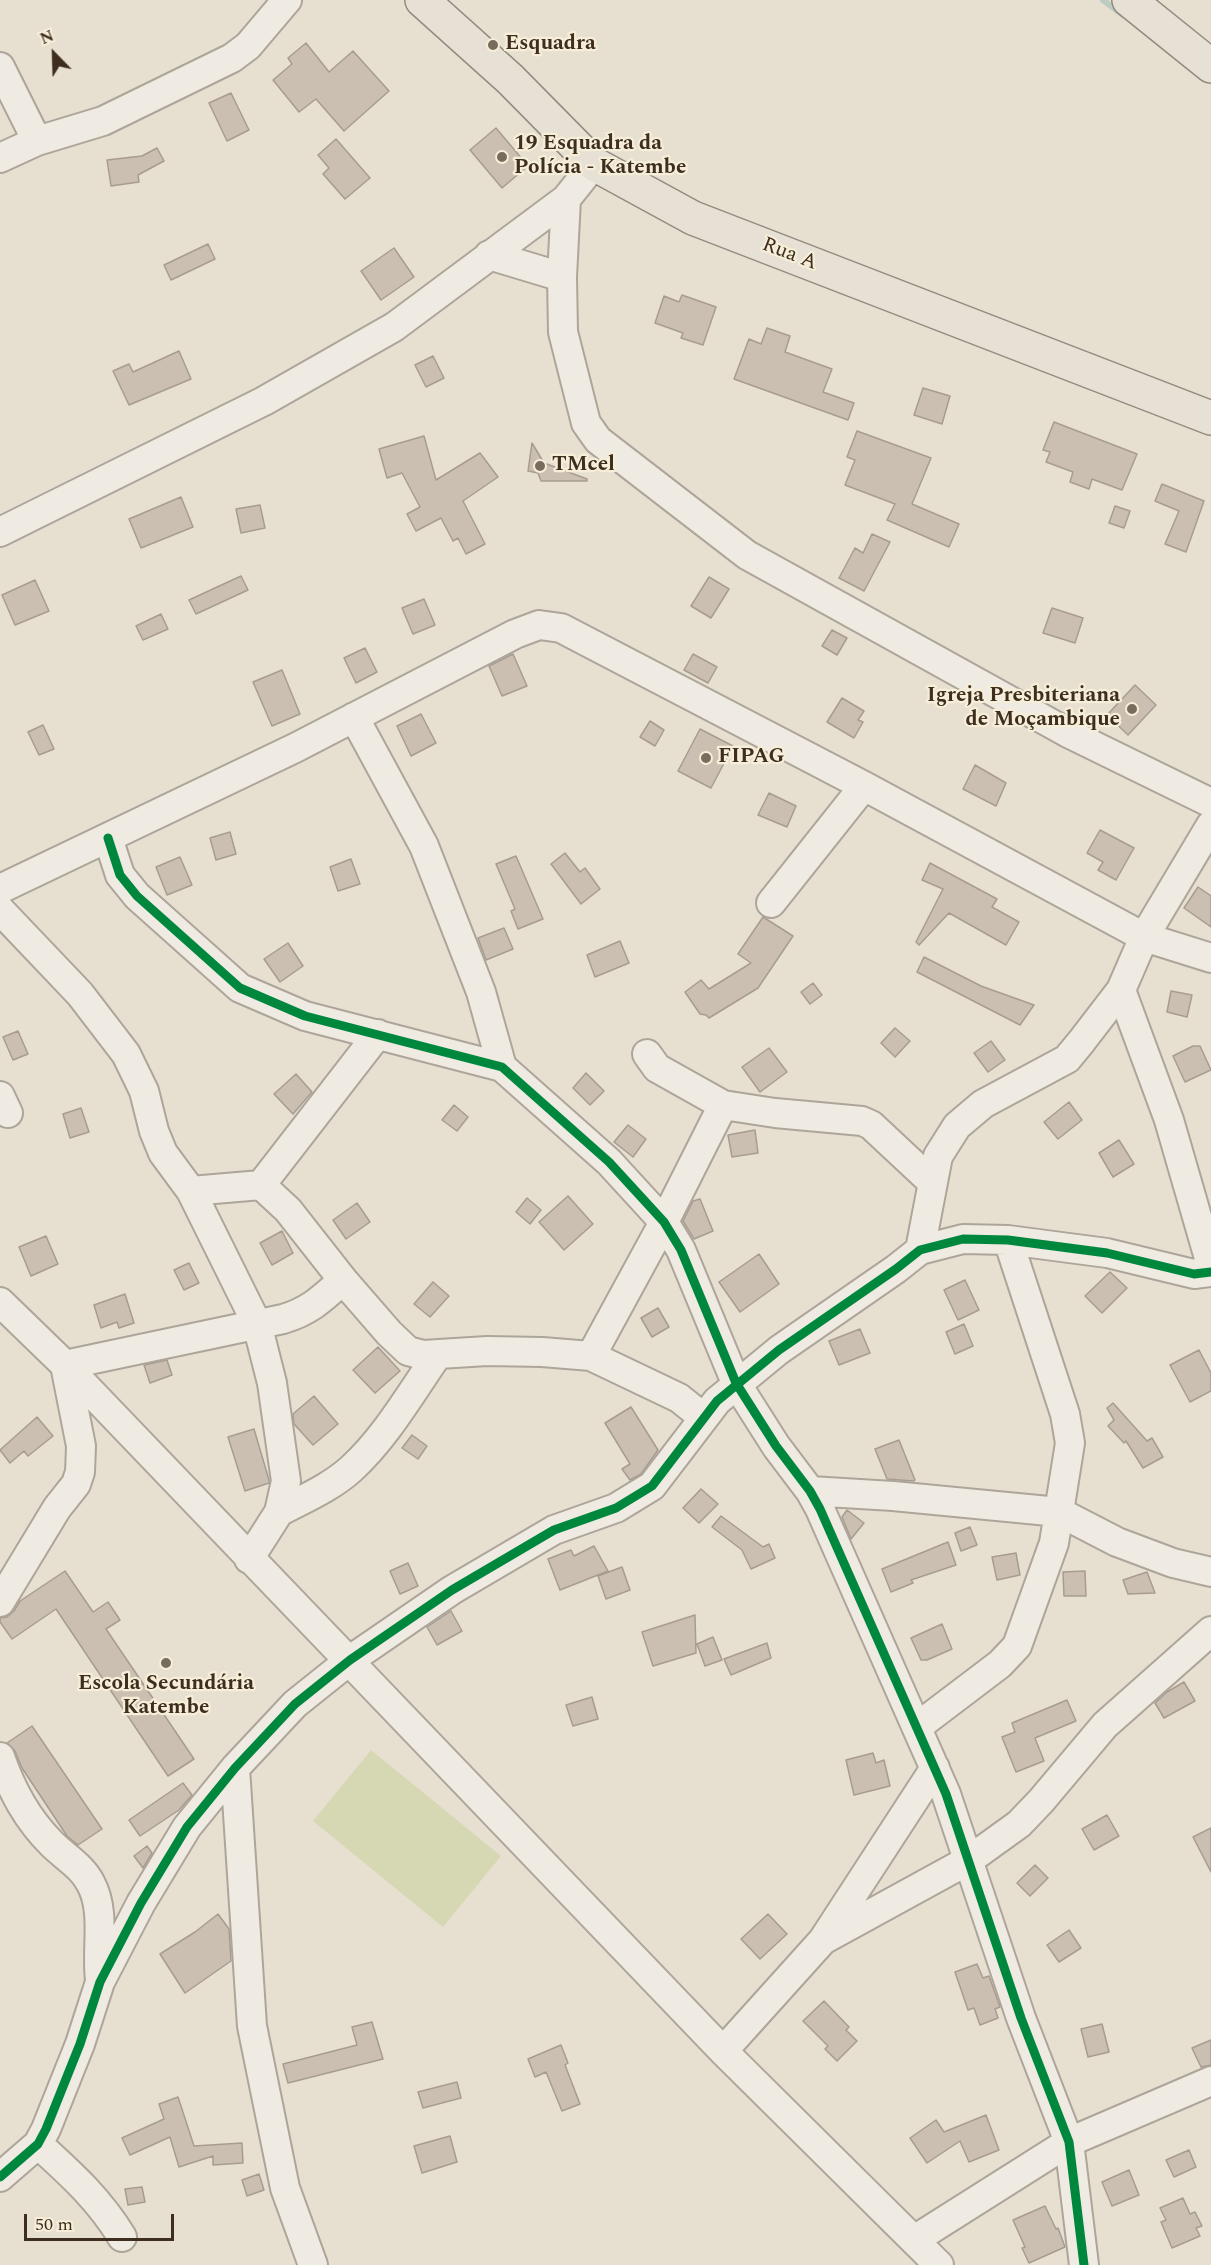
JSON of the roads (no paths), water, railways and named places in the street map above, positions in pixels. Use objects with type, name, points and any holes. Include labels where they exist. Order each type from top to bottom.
[{"type":"main road","name":"Rua A","points":[[422,0],[510,79],[594,164],[693,218],[1211,418]]},
{"type":"main road","points":[[1129,0],[1211,66]]},
{"type":"street","points":[[0,158],[37,141],[103,121],[232,58],[248,46],[287,0]]},
{"type":"street","points":[[0,68],[37,141]]},
{"type":"street","points":[[0,532],[264,401],[394,327],[566,199],[594,164]]},
{"type":"street","points":[[566,199],[562,277],[563,332],[586,423],[598,440],[747,555],[1070,734],[1211,803]]},
{"type":"street","points":[[489,255],[562,277]]},
{"type":"street","points":[[0,889],[295,748],[515,634],[539,625],[561,628],[864,786],[1144,937],[1211,958]]},
{"type":"street","points":[[354,717],[424,846],[481,992],[501,1067]]},
{"type":"street","points":[[771,903],[864,786]]},
{"type":"street","points":[[920,1250],[938,1156],[957,1126],[982,1104],[1066,1059],[1121,990],[1144,937],[1211,825]]},
{"type":"street","points":[[108,838],[120,875],[137,896],[240,988],[305,1017],[501,1067],[609,1162],[664,1222],[681,1250],[736,1383],[776,1446],[810,1491],[825,1519],[946,1794],[1021,2018],[1069,2142],[1084,2265]]},
{"type":"street","points":[[0,910],[80,994],[126,1054],[144,1092],[154,1131],[163,1154],[191,1191],[257,1324],[272,1383],[286,1481],[279,1512],[249,1559]]},
{"type":"street","points":[[1121,990],[1169,1120],[1211,1265]]},
{"type":"street","points":[[191,1191],[261,1185],[378,1034]]},
{"type":"street","points":[[647,1054],[657,1068],[723,1105],[775,1113],[862,1121],[871,1125],[932,1182]]},
{"type":"street","points":[[591,1356],[664,1222],[723,1105]]},
{"type":"street","points":[[261,1185],[288,1210],[389,1333],[408,1351],[423,1355],[487,1351],[591,1356],[679,1398],[704,1418]]},
{"type":"street","points":[[0,2177],[38,2144],[80,2044],[100,1982],[141,1903],[187,1827],[235,1768],[295,1704],[350,1660],[452,1590],[534,1542],[555,1530],[616,1508],[652,1486],[717,1401],[736,1383],[920,1250],[963,1239],[1008,1240],[1107,1253],[1194,1274],[1211,1272]]},
{"type":"street","points":[[917,1727],[1000,1664],[1017,1646],[1054,1543],[1070,1443],[1065,1414],[1008,1240]]},
{"type":"street","points":[[64,1365],[303,1313],[321,1301],[344,1280]]},
{"type":"street","points":[[0,1302],[350,1660],[723,2051],[939,2265]]},
{"type":"street","points":[[279,1512],[330,1485],[350,1470],[371,1448],[438,1354]]},
{"type":"street","points":[[0,1602],[57,1508],[76,1484],[80,1472],[81,1446],[64,1365]]},
{"type":"street","points":[[810,1491],[893,1496],[1059,1512],[1117,1542],[1173,1563],[1211,1572]]},
{"type":"street","points":[[823,1940],[969,1860],[1019,1824],[1105,1725],[1211,1631]]},
{"type":"street","points":[[0,1757],[9,1784],[34,1824],[84,1872],[91,1883],[95,1894],[99,1927],[97,1960],[100,1982]]},
{"type":"street","points":[[235,1768],[252,2026],[285,2188],[313,2265]]},
{"type":"street","points":[[723,2051],[823,1940],[935,1768]]},
{"type":"street","points":[[914,2240],[1069,2142],[1211,2081]]},
{"type":"street","points":[[38,2144],[80,2181],[106,2211],[122,2237]]},
{"type":"waterway","points":[[1103,0],[1123,15]]},
{"type":"place","name":"Esquadra","points":[[493,45]]},
{"type":"place","name":"19 Esquadra da Polícia - Katembe","points":[[502,157]]},
{"type":"place","name":"TMcel","points":[[540,466]]},
{"type":"place","name":"Igreja Presbiteriana de Moçambique","points":[[1132,709]]},
{"type":"place","name":"FIPAG","points":[[706,758]]},
{"type":"place","name":"Escola Secundária Katembe","points":[[166,1663]]}]
